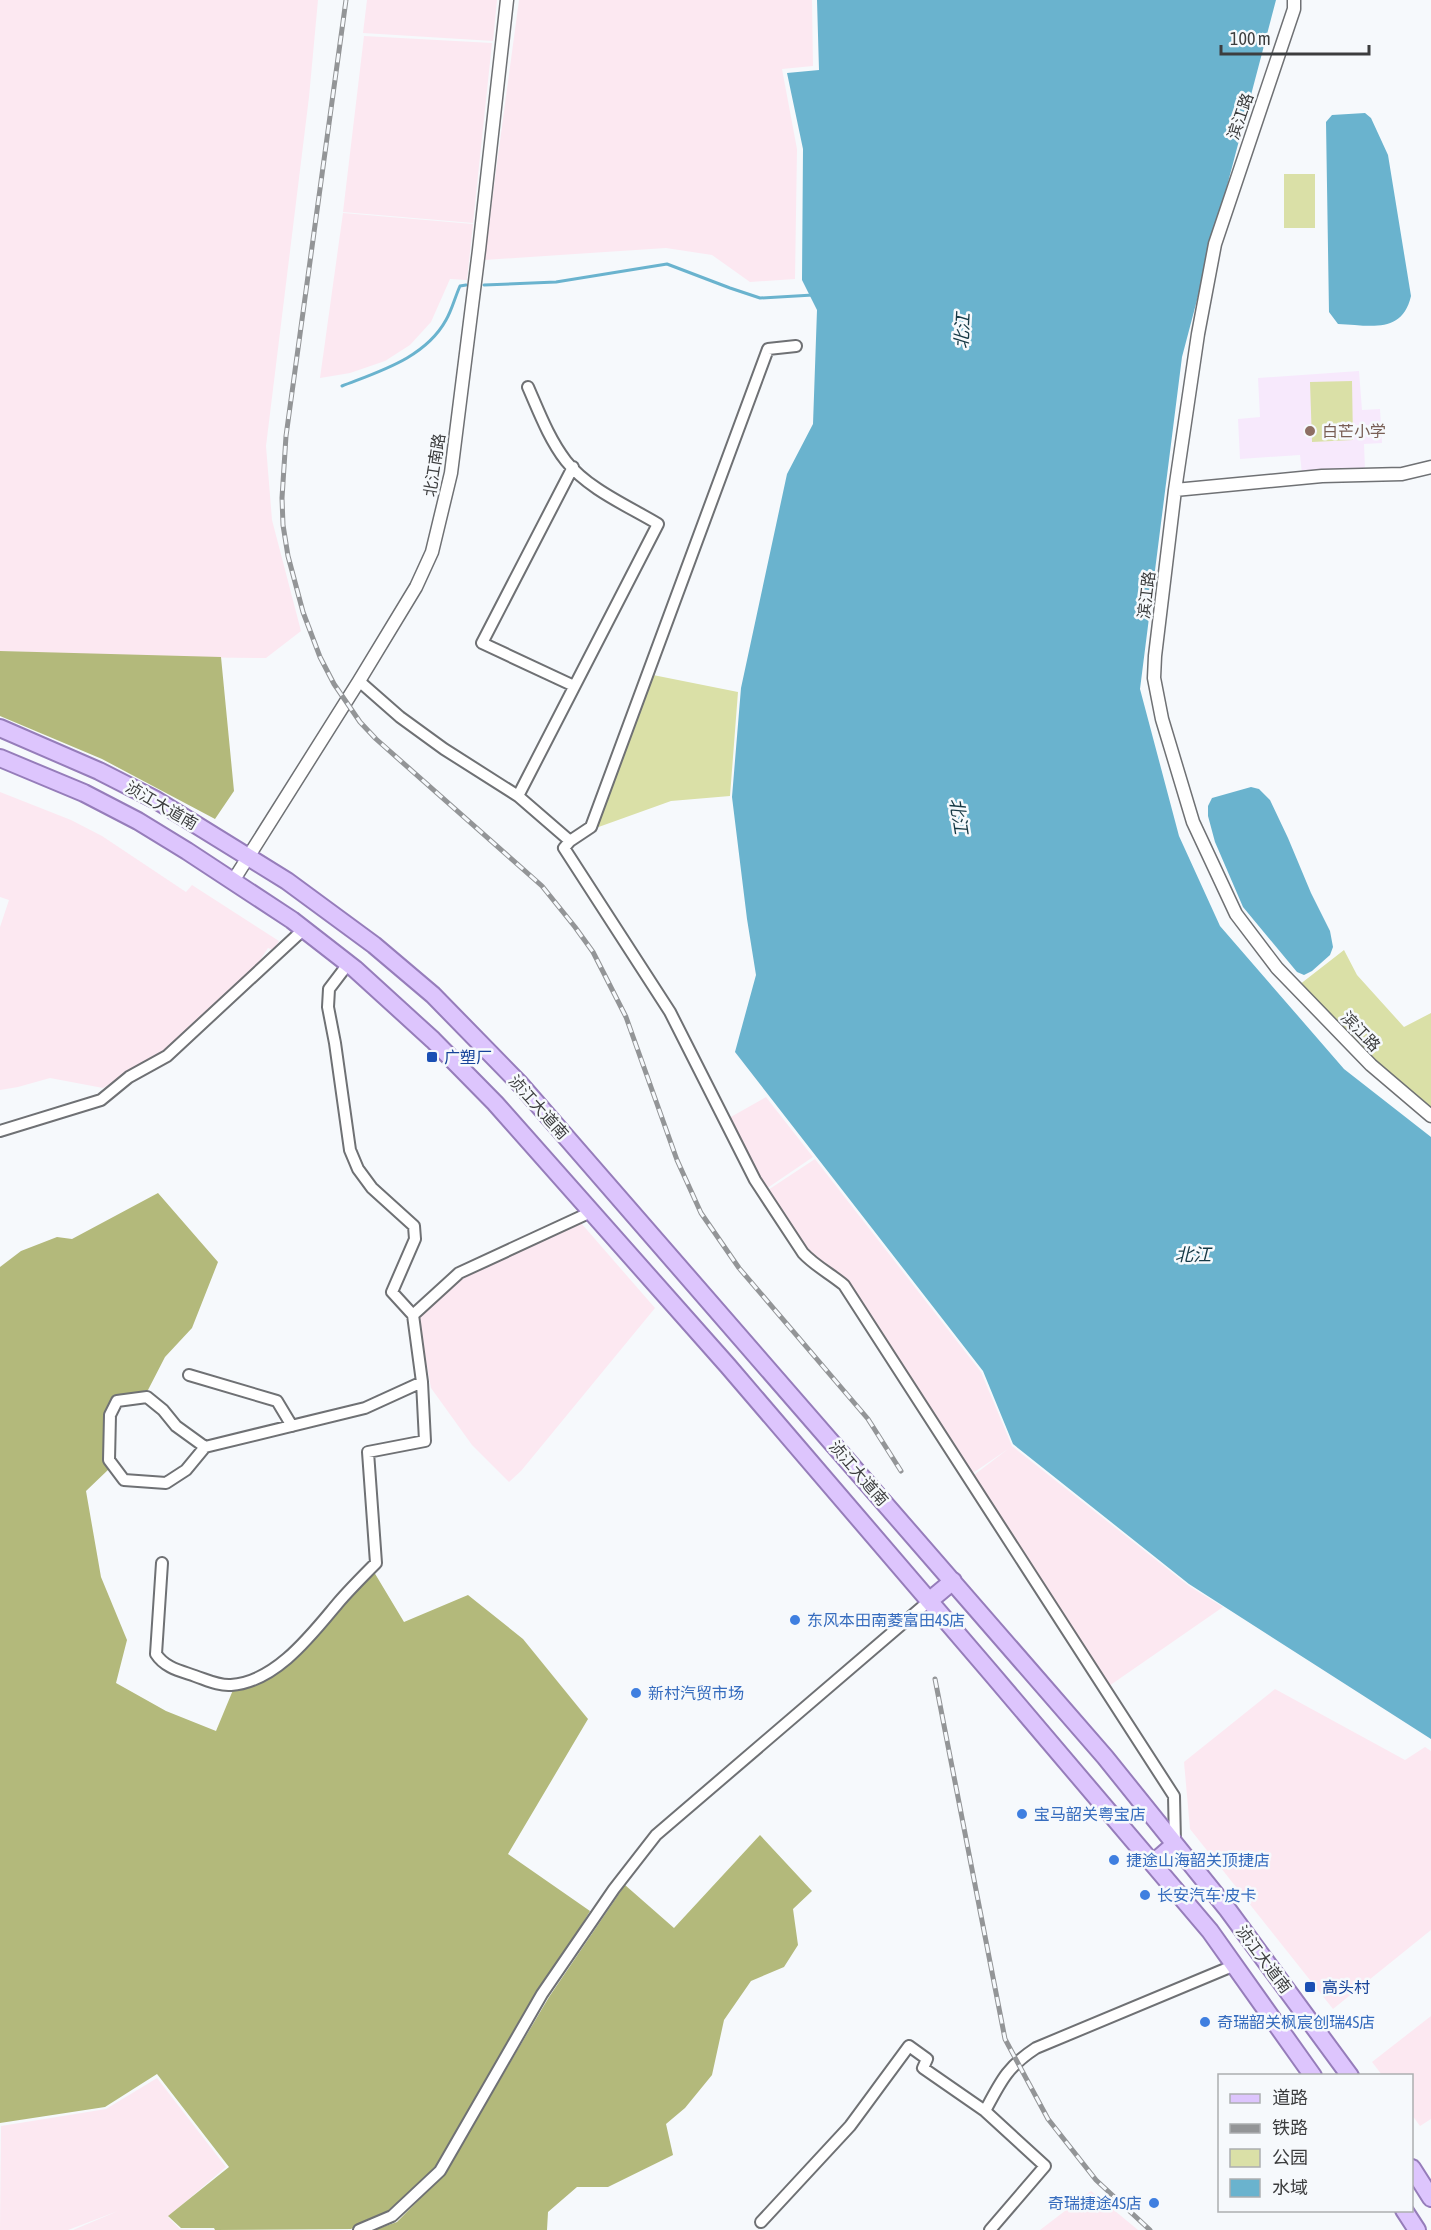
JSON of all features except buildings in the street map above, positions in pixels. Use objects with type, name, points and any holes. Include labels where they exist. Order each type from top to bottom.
[{"type":"main road","name":"浈江大道南","points":[[0,728],[137,790],[287,880],[374,945],[433,995],[486,1047],[1105,1757],[1228,1910],[1349,2074]]},
{"type":"main road","name":"浈江大道南","points":[[0,759],[46,777],[138,821],[233,881],[303,929],[348,964],[433,1040],[495,1103],[728,1366],[1153,1863],[1210,1931],[1313,2074]]},
{"type":"main road","points":[[929,1601],[953,1581]]},
{"type":"main road","points":[[1153,1863],[1175,1844]]},
{"type":"main road","points":[[1413,2170],[1431,2198]]},
{"type":"main road","points":[[1405,2212],[1417,2230]]},
{"type":"street","name":"北江南路","points":[[233,881],[416,587],[432,552],[451,473],[507,0]]},
{"type":"street","name":"滨江路","points":[[1294,0],[1294,9],[1215,244],[1198,334],[1175,490],[1154,678],[1162,718],[1193,822],[1236,914],[1277,968],[1371,1065],[1431,1116]]},
{"type":"street","points":[[796,346],[768,349],[591,827],[570,840],[564,848],[670,1012],[755,1180],[802,1253],[812,1263],[832,1274],[844,1285],[1174,1796],[1175,1844]]},
{"type":"street","points":[[518,796],[658,524],[591,484],[567,462],[543,424],[528,387]]},
{"type":"street","points":[[573,467],[482,642],[574,686]]},
{"type":"street","points":[[1175,490],[1322,476],[1402,474],[1431,467]]},
{"type":"street","points":[[359,681],[400,717],[444,750],[518,796],[570,840]]},
{"type":"street","points":[[0,1131],[101,1100],[129,1077],[166,1056],[303,929]]},
{"type":"street","points":[[162,1563],[156,1654],[160,1660],[168,1666],[222,1685],[232,1686],[251,1681],[270,1671],[306,1642],[376,1563],[368,1452],[425,1441],[422,1382],[413,1315],[393,1292],[415,1239],[414,1226],[372,1188],[358,1170],[350,1150],[328,1007],[329,988],[348,964]]},
{"type":"street","points":[[413,1315],[459,1273],[591,1212]]},
{"type":"street","points":[[189,1375],[278,1401],[292,1426]]},
{"type":"street","points":[[205,1447],[176,1426],[163,1410],[147,1397],[117,1401],[110,1415],[109,1460],[124,1480],[166,1483],[186,1470],[205,1447],[365,1408],[422,1382]]},
{"type":"street","points":[[359,2230],[392,2216],[440,2171],[542,1994],[614,1889],[656,1835],[929,1601]]},
{"type":"street","points":[[985,2111],[1002,2077],[1017,2061],[1036,2048],[1235,1965]]},
{"type":"street","points":[[761,2222],[850,2126],[909,2046],[927,2060],[922,2068],[985,2111],[1045,2166],[990,2230]]},
{"type":"shaded area","points":[[0,0],[318,0],[309,97],[266,446],[272,520],[301,631],[266,658],[0,651]]},
{"type":"shaded area","points":[[367,0],[497,0],[493,41],[363,33]]},
{"type":"shaded area","points":[[519,0],[812,0],[813,66],[782,69],[797,149],[795,279],[750,282],[712,255],[666,248],[484,260]]},
{"type":"shaded area","points":[[364,36],[492,43],[473,223],[343,212]]},
{"type":"shaded area","points":[[343,213],[473,224],[467,280],[450,279],[431,322],[410,345],[385,361],[350,373],[320,378]]},
{"type":"shaded area","name":"白芒小学","points":[[1359,371],[1362,410],[1380,409],[1382,443],[1364,444],[1365,469],[1302,474],[1300,455],[1240,459],[1238,419],[1260,417],[1258,378]]},
{"type":"shaded area","points":[[0,792],[71,820],[102,836],[186,892],[192,885],[279,941],[273,950],[268,948],[254,969],[156,1057],[103,1088],[50,1078],[0,1090],[0,927],[9,900],[0,897]]},
{"type":"shaded area","points":[[766,1097],[813,1157],[766,1189],[729,1118]]},
{"type":"shaded area","points":[[815,1159],[981,1372],[1012,1446],[1189,1586],[1223,1607],[1109,1686],[974,1475],[1008,1449],[973,1473],[849,1283],[833,1268],[812,1256],[768,1190]]},
{"type":"shaded area","points":[[581,1223],[655,1308],[521,1471],[509,1482],[472,1445],[431,1388],[418,1316],[464,1277]]},
{"type":"shaded area","points":[[1275,1689],[1405,1760],[1425,1747],[1431,1751],[1431,1930],[1333,2009],[1190,1829],[1184,1762]]},
{"type":"shaded area","points":[[1431,2016],[1431,2119],[1420,2126],[1413,2116],[1413,2074],[1381,2074],[1372,2062]]},
{"type":"shaded area","points":[[157,2078],[226,2167],[168,2217],[180,2229],[212,2230],[73,2230],[118,2211],[68,2230],[0,2230],[1,2126],[106,2109]]},
{"type":"shaded area","points":[[1091,2191],[1138,2230],[1040,2230]]},
{"type":"green space","points":[[1284,174],[1315,174],[1315,228],[1284,228]]},
{"type":"green space","points":[[1352,381],[1353,440],[1312,442],[1310,382]]},
{"type":"green space","points":[[0,651],[221,657],[234,791],[215,819],[102,759],[0,716]]},
{"type":"green space","points":[[653,675],[738,692],[730,796],[671,801],[593,829]]},
{"type":"green space","points":[[1344,950],[1357,975],[1404,1027],[1431,1013],[1431,1108],[1374,1060],[1299,985]]},
{"type":"green space","points":[[158,1193],[218,1262],[192,1328],[165,1357],[148,1390],[115,1397],[110,1468],[86,1491],[101,1577],[127,1640],[116,1683],[166,1711],[216,1731],[233,1690],[271,1678],[305,1650],[374,1572],[404,1622],[468,1595],[523,1639],[588,1719],[508,1854],[590,1911],[437,2167],[388,2211],[351,2229],[181,2228],[168,2216],[229,2167],[157,2074],[105,2107],[0,2123],[0,1267],[21,1251],[57,1237],[72,1239]]},
{"type":"green space","points":[[760,1835],[812,1891],[793,1909],[798,1945],[784,1967],[751,1981],[724,2020],[712,2075],[685,2108],[666,2124],[673,2155],[608,2187],[577,2187],[548,2212],[547,2230],[374,2230],[397,2222],[444,2174],[549,1997],[625,1885],[674,1928]]},
{"type":"water","name":"北江","points":[[817,0],[1276,0],[1182,357],[1140,689],[1179,836],[1220,926],[1344,1069],[1431,1137],[1431,1739],[1189,1584],[1013,1444],[983,1371],[735,1052],[756,975],[732,797],[741,688],[787,474],[813,424],[817,310],[802,280],[803,149],[787,73],[819,70]]},
{"type":"water","points":[[1365,113],[1371,118],[1388,155],[1411,296],[1407,308],[1400,317],[1383,325],[1372,326],[1338,324],[1329,312],[1326,122],[1332,115]]},
{"type":"water","points":[[1251,787],[1259,789],[1270,800],[1330,931],[1333,947],[1330,955],[1304,975],[1297,972],[1243,907],[1215,842],[1208,816],[1208,806],[1212,798]]},
{"type":"waterway","points":[[484,285],[556,282],[667,264],[760,298],[813,295]]},
{"type":"waterway","points":[[342,386],[414,354],[437,333],[450,312],[460,286],[466,285]]},
{"type":"railway","points":[[346,0],[286,436],[282,498],[283,525],[288,556],[303,612],[320,657],[334,684],[360,722],[376,739],[542,886],[593,952],[626,1017],[677,1160],[701,1213],[739,1268],[868,1419],[901,1471]]},
{"type":"railway","points":[[935,1679],[1005,2039],[1048,2119],[1096,2180],[1150,2230]]},
{"type":"place","name":"白芒小学","points":[[1310,431]]},
{"type":"place","name":"广塑厂","points":[[432,1057]]},
{"type":"place","name":"东风本田南菱富田4S店","points":[[795,1620]]},
{"type":"place","name":"新村汽贸市场","points":[[636,1693]]},
{"type":"place","name":"宝马韶关粤宝店","points":[[1022,1814]]},
{"type":"place","name":"捷途山海韶关顶捷店","points":[[1114,1860]]},
{"type":"place","name":"长安汽车·皮卡","points":[[1145,1895]]},
{"type":"place","name":"高头村","points":[[1310,1987]]},
{"type":"place","name":"奇瑞韶关枫宸创瑞4S店","points":[[1205,2022]]},
{"type":"place","name":"奇瑞捷途4S店","points":[[1154,2203]]}]
